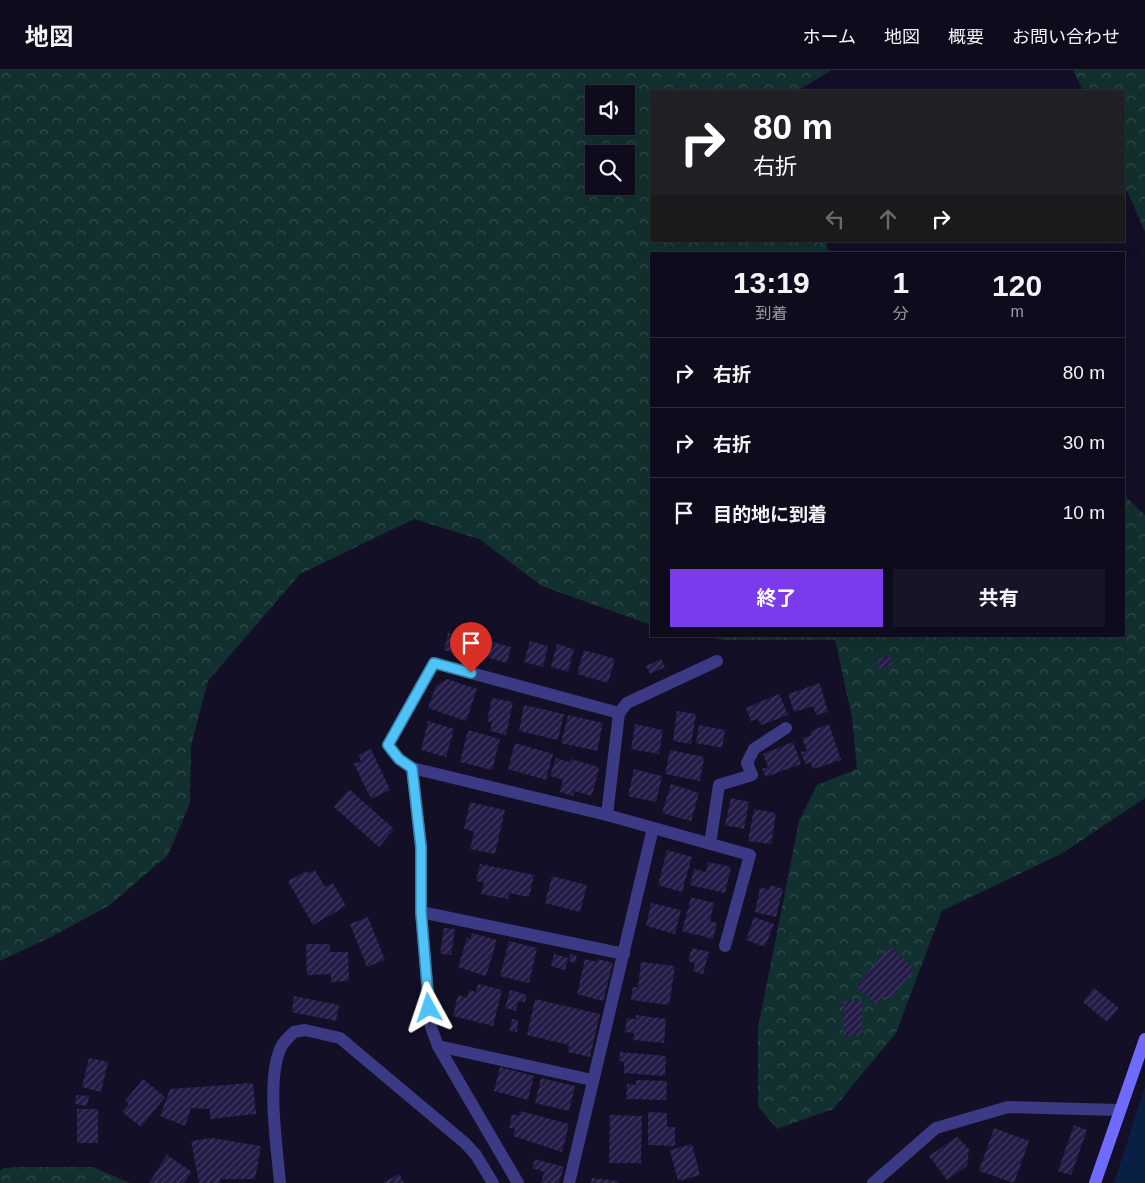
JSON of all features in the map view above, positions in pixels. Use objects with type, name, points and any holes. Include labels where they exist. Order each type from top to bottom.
[{"type":"street","points":[[607,815],[619,713],[627,703],[717,661]]},
{"type":"street","points":[[619,713],[434,663],[388,745],[399,759],[412,768],[607,815],[750,856],[725,946]]},
{"type":"street","points":[[710,844],[719,785],[752,775],[748,763],[754,749],[786,728]]},
{"type":"street","points":[[412,768],[421,847],[421,912],[431,1027],[438,1046],[518,1183]]},
{"type":"street","points":[[569,1183],[653,828]]},
{"type":"street","points":[[421,912],[624,954]]},
{"type":"street","points":[[280,1183],[274,1109],[274,1074],[281,1047],[294,1032],[305,1030],[340,1038],[465,1143],[476,1155],[493,1183]]},
{"type":"street","points":[[1095,1183],[1145,1039]]},
{"type":"street","points":[[438,1046],[592,1080]]},
{"type":"street","points":[[873,1183],[936,1128],[1008,1107],[1120,1110]]},
{"type":"green space","points":[[0,70],[832,70],[799,90],[650,90],[650,242],[826,242],[828,250],[831,252],[650,252],[650,625],[542,586],[479,539],[414,519],[300,574],[208,681],[191,746],[190,803],[168,855],[110,905],[53,936],[0,961]]},
{"type":"green space","points":[[1073,70],[1145,70],[1145,232],[1125,186],[1125,90],[1083,90]]},
{"type":"green space","points":[[1125,496],[1145,515],[1145,798],[1061,854],[942,911],[896,1033],[833,1109],[777,1129],[758,1106],[758,1028],[799,821],[817,785],[857,769],[852,717],[835,640],[723,640],[710,637],[1125,637]]},
{"type":"green space","points":[[93,1167],[130,1183],[0,1183],[0,1171],[4,1168]]},
{"type":"water","points":[[1145,1086],[1145,1183],[1114,1183]]},
{"type":"building","points":[[448,633],[474,640],[469,657],[444,650]]},
{"type":"building","points":[[486,640],[511,647],[507,663],[482,656]]},
{"type":"building","points":[[530,641],[548,646],[543,667],[524,662]]},
{"type":"building","points":[[557,644],[574,649],[568,672],[551,667]]},
{"type":"building","points":[[584,650],[615,659],[608,683],[577,674]]},
{"type":"building","points":[[889,655],[893,664],[879,669],[876,660]]},
{"type":"building","points":[[661,659],[665,667],[650,674],[646,666]]},
{"type":"building","points":[[447,679],[477,689],[466,721],[428,708],[436,686]]},
{"type":"building","points":[[820,683],[828,712],[816,715],[813,706],[794,712],[788,694]]},
{"type":"building","points":[[779,694],[788,715],[761,725],[758,719],[751,721],[746,708]]},
{"type":"building","points":[[492,698],[513,702],[506,735],[490,731],[492,722],[487,721]]},
{"type":"building","points":[[524,705],[564,714],[558,740],[519,731]]},
{"type":"building","points":[[677,711],[696,714],[691,744],[673,741]]},
{"type":"building","points":[[568,715],[603,723],[597,751],[561,743]]},
{"type":"building","points":[[428,721],[454,729],[446,757],[421,750]]},
{"type":"building","points":[[635,724],[663,730],[659,754],[631,749]]},
{"type":"building","points":[[829,724],[841,760],[813,769],[810,762],[805,764],[801,752],[807,751],[802,738],[812,735],[810,731]]},
{"type":"building","points":[[699,725],[725,730],[722,748],[696,743]]},
{"type":"building","points":[[468,730],[500,739],[492,770],[460,762]]},
{"type":"building","points":[[793,742],[801,764],[766,777],[762,769],[768,767],[763,754]]},
{"type":"building","points":[[515,743],[553,754],[546,780],[508,769]]},
{"type":"building","points":[[371,749],[390,790],[371,799],[354,764],[361,761],[358,755]]},
{"type":"building","points":[[670,750],[704,757],[700,781],[665,774]]},
{"type":"building","points":[[556,758],[570,762],[571,759],[599,767],[592,796],[574,791],[573,796],[560,792],[563,780],[550,776]]},
{"type":"building","points":[[634,769],[662,776],[656,802],[628,796]]},
{"type":"building","points":[[671,784],[699,793],[691,821],[662,813]]},
{"type":"building","points":[[349,789],[394,829],[379,847],[334,807]]},
{"type":"building","points":[[731,798],[749,802],[744,829],[725,825]]},
{"type":"building","points":[[470,802],[505,810],[495,854],[470,849],[474,832],[464,829]]},
{"type":"building","points":[[754,809],[776,813],[771,844],[748,841]]},
{"type":"building","points":[[667,850],[692,857],[682,892],[658,885]]},
{"type":"building","points":[[708,862],[731,867],[725,893],[690,885],[694,869],[706,872]]},
{"type":"building","points":[[480,864],[534,875],[529,897],[509,893],[508,899],[481,894],[484,882],[476,881]]},
{"type":"building","points":[[315,870],[325,887],[333,883],[346,906],[313,925],[288,881],[307,871],[308,874]]},
{"type":"building","points":[[552,876],[587,885],[580,912],[545,903]]},
{"type":"building","points":[[770,885],[783,889],[776,917],[755,912],[760,887],[769,890]]},
{"type":"building","points":[[691,897],[714,903],[710,921],[717,923],[713,939],[682,931]]},
{"type":"building","points":[[651,903],[681,910],[675,934],[646,926]]},
{"type":"building","points":[[368,917],[385,960],[367,967],[350,924]]},
{"type":"building","points":[[754,917],[774,924],[765,947],[746,940]]},
{"type":"building","points":[[444,928],[455,929],[451,955],[440,954]]},
{"type":"building","points":[[472,933],[497,940],[486,976],[458,967],[467,938],[470,939]]},
{"type":"building","points":[[509,941],[537,948],[529,983],[500,976]]},
{"type":"building","points":[[306,944],[330,944],[330,952],[348,952],[349,981],[331,982],[331,974],[307,975]]},
{"type":"building","points":[[890,947],[915,969],[888,1000],[883,996],[876,1004],[856,986]]},
{"type":"building","points":[[692,948],[709,952],[703,974],[693,971],[695,963],[688,961]]},
{"type":"building","points":[[554,954],[568,958],[565,970],[551,966]]},
{"type":"building","points":[[570,954],[577,956],[575,963],[569,961]]},
{"type":"building","points":[[585,959],[597,962],[598,959],[613,963],[603,1001],[577,994]]},
{"type":"building","points":[[641,962],[675,966],[669,1005],[631,1000],[633,987],[638,987]]},
{"type":"building","points":[[478,984],[502,990],[493,1026],[453,1016],[458,995],[467,998],[469,990],[476,992]]},
{"type":"building","points":[[1094,988],[1119,1008],[1107,1022],[1083,1002]]},
{"type":"building","points":[[510,990],[527,995],[525,1002],[518,1001],[516,1011],[505,1008]]},
{"type":"building","points":[[294,996],[339,1005],[336,1021],[292,1012]]},
{"type":"building","points":[[535,999],[600,1014],[590,1057],[568,1052],[569,1045],[527,1035]]},
{"type":"building","points":[[844,1001],[862,1001],[862,1036],[843,1036]]},
{"type":"building","points":[[636,1015],[666,1019],[664,1043],[633,1040],[634,1033],[625,1032],[627,1018],[636,1019]]},
{"type":"building","points":[[512,1019],[518,1020],[517,1032],[510,1031]]},
{"type":"building","points":[[620,1052],[666,1056],[665,1076],[624,1073],[624,1062],[619,1061]]},
{"type":"building","points":[[89,1058],[108,1062],[101,1092],[82,1087]]},
{"type":"building","points":[[500,1067],[534,1076],[528,1100],[494,1091]]},
{"type":"building","points":[[541,1078],[575,1086],[569,1111],[535,1103]]},
{"type":"building","points":[[143,1079],[165,1097],[141,1127],[122,1112],[129,1104],[125,1101]]},
{"type":"building","points":[[636,1080],[667,1081],[666,1100],[626,1099],[627,1084],[636,1085]]},
{"type":"building","points":[[253,1083],[256,1114],[210,1119],[210,1109],[191,1108],[185,1126],[160,1116],[170,1089]]},
{"type":"building","points":[[76,1095],[89,1096],[87,1106],[75,1104]]},
{"type":"building","points":[[77,1109],[98,1109],[98,1143],[77,1143]]},
{"type":"building","points":[[520,1111],[569,1124],[562,1152],[513,1136],[515,1129],[509,1128],[512,1114],[519,1116]]},
{"type":"building","points":[[648,1112],[667,1113],[667,1127],[675,1127],[675,1146],[648,1145]]},
{"type":"building","points":[[610,1115],[642,1116],[641,1163],[609,1163]]},
{"type":"building","points":[[1074,1125],[1087,1130],[1071,1175],[1058,1171]]},
{"type":"building","points":[[994,1128],[1029,1141],[1014,1183],[979,1171]]},
{"type":"building","points":[[957,1137],[969,1149],[967,1166],[947,1180],[929,1156]]},
{"type":"building","points":[[212,1138],[261,1146],[255,1179],[220,1179],[220,1183],[199,1183],[191,1141]]},
{"type":"building","points":[[692,1144],[700,1175],[678,1181],[670,1150]]},
{"type":"building","points":[[167,1155],[192,1172],[184,1183],[149,1183]]},
{"type":"building","points":[[535,1159],[564,1167],[559,1183],[541,1183],[544,1172],[532,1168]]},
{"type":"building","points":[[399,1174],[404,1183],[383,1183]]},
{"type":"building","points":[[592,1178],[618,1181],[618,1183],[591,1183]]},
{"type":"route","points":[[429,1008],[421,912],[421,847],[412,768],[399,759],[388,745],[434,663],[471,673]]}]
